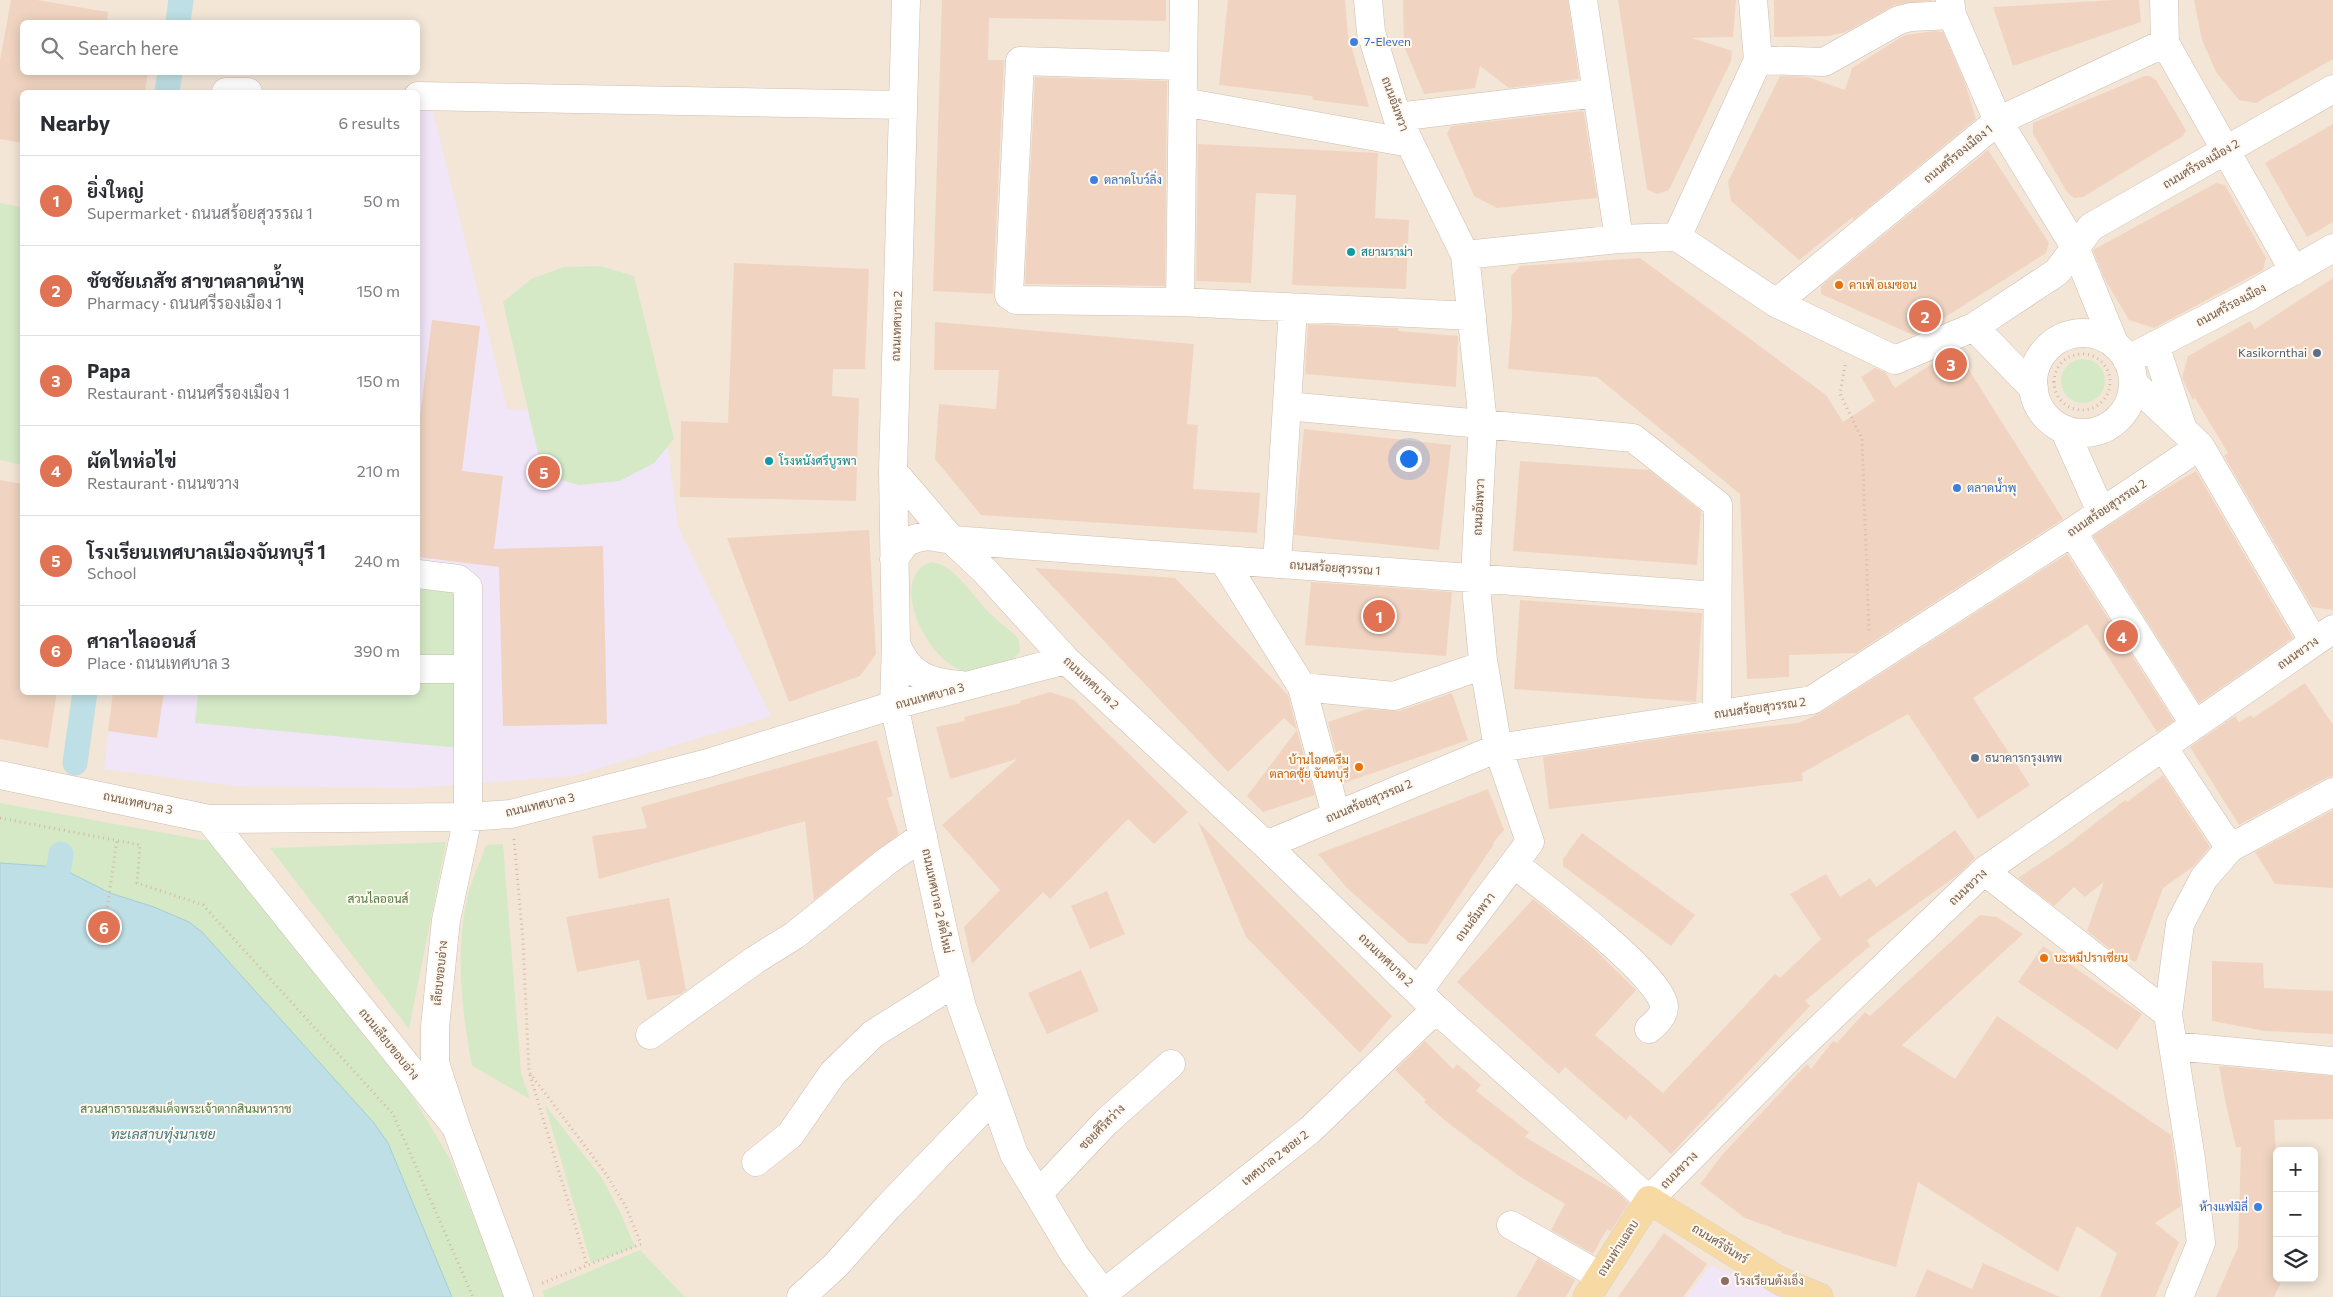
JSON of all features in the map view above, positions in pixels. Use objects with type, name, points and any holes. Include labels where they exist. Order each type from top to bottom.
[{"type":"main road","name":"ถนนท่าแฉลบ","points":[[1593,1286],[1649,1200]]},
{"type":"main road","name":"ถนนศรีจันทร์","points":[[1649,1200],[1780,1281],[1819,1297]]},
{"type":"street","name":"ถนนเทศบาล 2","points":[[906,0],[893,471],[952,540],[986,572],[1066,660],[1266,844],[1427,1000],[1649,1200]]},
{"type":"street","points":[[1180,302],[1184,0]]},
{"type":"street","name":"ถนนอัมพวา","points":[[1368,0],[1371,32],[1397,117],[1464,255],[1483,423],[1475,577],[1483,660],[1498,748],[1530,842],[1427,1000]]},
{"type":"street","points":[[1583,0],[1619,239]]},
{"type":"street","points":[[1464,255],[1619,239],[1677,237],[1758,60],[1754,0]]},
{"type":"street","points":[[2164,0],[2165,43],[2227,149],[2294,271]]},
{"type":"street","points":[[1758,60],[1824,62],[1899,20],[1951,7],[1998,121],[2075,247],[2119,361],[2131,400],[2123,413],[2112,424],[2097,431],[2080,432],[2064,428],[2049,419],[2038,405],[2034,389],[2034,372],[2041,356],[2052,343],[2067,335],[2084,333],[2100,335],[2119,361],[2192,439],[2324,636]]},
{"type":"street","name":"ถนนศรีรองเมือง 1","points":[[1776,303],[1998,121],[2165,43]]},
{"type":"street","points":[[1182,66],[1020,61],[1009,295],[1016,300],[1180,302],[1472,316]]},
{"type":"street","name":"ถนนศรีรองเมือง 2","points":[[1677,237],[1776,303],[1895,360],[1974,327],[2057,272],[2090,227],[2333,89]]},
{"type":"street","points":[[1397,117],[1597,94]]},
{"type":"street","points":[[420,96],[903,105]]},
{"type":"street","points":[[1183,102],[1410,143]]},
{"type":"street","name":"ถนนศรีรองเมือง","points":[[2119,361],[2155,345],[2294,271],[2333,248]]},
{"type":"street","points":[[1277,564],[1293,308]]},
{"type":"street","points":[[1974,327],[2034,389]]},
{"type":"street","points":[[2155,345],[2192,439]]},
{"type":"street","points":[[1287,406],[1633,438],[1718,505],[1717,714]]},
{"type":"street","points":[[2064,428],[2102,512]]},
{"type":"street","name":"ถนนสร้อยสุวรรณ 2","points":[[1266,844],[1498,748],[1812,700],[2102,512],[2192,439]]},
{"type":"street","name":"ถนนเทศบาล 2 ตัดใหม่","points":[[893,471],[896,644],[894,705],[962,1007],[1014,1154],[1074,1254],[1104,1295]]},
{"type":"street","points":[[2072,532],[2195,725]]},
{"type":"street","points":[[894,559],[906,542],[918,538],[928,536],[952,540]]},
{"type":"street","name":"ถนนสร้อยสุวรรณ 1","points":[[952,540],[1717,596]]},
{"type":"street","points":[[1223,560],[1302,687],[1336,815]]},
{"type":"street","name":"เลียบขอบอ่าง","points":[[420,574],[458,579],[468,587],[468,817],[446,920],[434,1027],[435,1063],[456,1128]]},
{"type":"street","points":[[1015,672],[1023,665],[1033,648],[1034,636],[1029,619]]},
{"type":"street","name":"ถนนขวาง","points":[[1649,1200],[1790,1057],[1984,871],[2324,636]]},
{"type":"street","points":[[896,644],[902,660],[918,674],[937,682],[968,686]]},
{"type":"street","name":"ถนนเทศบาล 3","points":[[0,775],[209,819],[468,817],[511,814],[708,763],[894,705],[1066,660]]},
{"type":"street","points":[[1302,687],[1394,696],[1478,667],[1483,660]]},
{"type":"street","points":[[420,668],[467,669]]},
{"type":"street","points":[[2163,747],[2230,848]]},
{"type":"street","points":[[2179,1297],[2201,1243],[2191,1160],[2168,1014],[2180,924],[2204,878],[2230,848],[2333,792]]},
{"type":"street","name":"ถนนเลียบขอบอ่าง","points":[[209,819],[456,1128],[519,1295]]},
{"type":"street","points":[[650,1035],[755,960],[795,935],[887,861],[923,836]]},
{"type":"street","points":[[1515,865],[1581,915],[1616,947],[1652,985],[1664,1007],[1657,1022],[1649,1029]]},
{"type":"street","points":[[1984,871],[2168,1014]]},
{"type":"street","points":[[756,1162],[790,1135],[833,1073],[873,1034],[956,982]]},
{"type":"street","name":"เทศบาล 2 ซอย 2","points":[[1104,1295],[1310,1130],[1427,1000]]},
{"type":"street","points":[[2174,1046],[2333,1061]]},
{"type":"street","name":"ซอยศิริสว่าง","points":[[1038,1194],[1106,1122],[1171,1064]]},
{"type":"street","points":[[801,1297],[835,1266],[887,1208],[994,1097]]},
{"type":"street","points":[[1511,1224],[1593,1286]]},
{"type":"path","points":[[1850,338],[1840,394],[1862,439],[1870,663]]},
{"type":"path","points":[[2082,353],[2119,361],[2110,375],[2111,384],[2104,400],[2088,409],[2070,407],[2063,402],[2054,386],[2058,367],[2072,355],[2082,353]]},
{"type":"path","points":[[511,814],[523,941],[530,1072],[587,1265]]},
{"type":"path","points":[[0,818],[140,845],[137,883],[203,906],[393,1114],[473,1297]]},
{"type":"path","points":[[106,917],[117,840]]},
{"type":"path","points":[[519,1295],[587,1265],[642,1244],[626,1206],[606,1174],[530,1072]]},
{"type":"shaded area","points":[[0,0],[2333,0],[2333,1297],[0,1297]]},
{"type":"shaded area","points":[[420,110],[433,111],[507,409],[664,417],[678,527],[771,716],[574,776],[411,788],[234,786],[104,769],[113,695],[420,695]]},
{"type":"shaded area","name":"โรงเรียนตังเอ็ง","points":[[1710,1265],[1791,1297],[1687,1297]]},
{"type":"green space","points":[[0,203],[20,207],[20,465],[0,460]]},
{"type":"green space","points":[[600,266],[634,276],[674,439],[654,463],[620,481],[579,485],[543,475],[503,302],[531,279],[564,267]]},
{"type":"green space","points":[[2083,359],[2095,363],[2101,369],[2105,381],[2101,393],[2095,399],[2083,403],[2071,399],[2065,393],[2061,381],[2065,369],[2071,363]]},
{"type":"green space","points":[[932,562],[948,568],[955,574],[988,611],[1016,636],[1019,641],[1020,652],[1009,662],[968,672],[953,666],[938,654],[926,638],[917,620],[912,601],[912,584],[918,570]]},
{"type":"green space","points":[[420,579],[476,585],[460,748],[195,723],[198,695],[420,695]]},
{"type":"green space","name":"ทะเลสาบทุ่งนาเชย","points":[[0,803],[214,842],[319,979],[410,1092],[450,1159],[506,1297],[0,1297]]},
{"type":"green space","name":"สวนไลออนส์","points":[[446,842],[409,1029],[270,848]]},
{"type":"green space","points":[[503,844],[521,1073],[530,1099],[472,1066],[465,1025],[461,983],[461,941],[467,899],[486,845]]},
{"type":"green space","points":[[545,1105],[602,1178],[620,1212],[635,1247],[591,1263]]},
{"type":"green space","points":[[640,1250],[685,1297],[544,1297],[543,1291]]},
{"type":"water","name":"ทะเลสาบทุ่งนาเชย","points":[[0,863],[59,867],[110,893],[154,907],[189,922],[202,932],[374,1123],[388,1143],[452,1297],[0,1297]]},
{"type":"building","points":[[11,0],[37,0],[108,12],[107,20],[20,20],[20,75],[148,75],[145,90],[20,90],[20,143],[0,139],[0,60]]},
{"type":"building","points":[[942,0],[1166,0],[1166,21],[989,18],[988,60],[1004,60],[993,294],[933,291]]},
{"type":"building","points":[[1228,0],[1345,0],[1348,35],[1369,107],[1313,100],[1312,96],[1219,85]]},
{"type":"building","points":[[1403,0],[1568,0],[1579,79],[1509,88],[1480,66],[1475,88],[1424,94],[1404,46]]},
{"type":"building","points":[[1618,0],[1736,0],[1733,37],[1692,38],[1732,51],[1731,61],[1669,190],[1657,194],[1647,189]]},
{"type":"building","points":[[1774,0],[1935,0],[1895,5],[1846,32],[1829,36],[1774,37]]},
{"type":"building","points":[[2139,0],[2141,22],[2013,66],[1993,7]]},
{"type":"building","points":[[2194,0],[2333,0],[2333,59],[2256,103],[2239,100],[2216,72],[2202,40]]},
{"type":"building","points":[[1935,31],[1943,32],[1965,83],[1976,119],[1852,221],[1854,216],[1799,260],[1731,201],[1728,182],[1780,76],[1808,77],[1845,90],[1852,68],[1905,35]]},
{"type":"building","points":[[2144,76],[2150,76],[2156,80],[2186,130],[2183,136],[2083,197],[2074,198],[2067,192],[2033,134],[2033,123]]},
{"type":"building","name":"ตลาดโบว์ลิ่ง","points":[[1035,77],[1167,81],[1165,286],[1025,284]]},
{"type":"building","points":[[1582,111],[1584,113],[1597,198],[1497,208],[1474,196],[1447,134],[1451,126]]},
{"type":"building","points":[[2333,124],[2333,222],[2307,237],[2265,163]]},
{"type":"building","points":[[1198,144],[1378,153],[1375,218],[1409,220],[1406,289],[1292,285],[1296,195],[1256,193],[1251,283],[1196,281]]},
{"type":"building","points":[[1988,150],[2049,243],[2046,253],[1939,321],[1941,324],[1913,335],[1821,294],[1821,286]]},
{"type":"building","points":[[2216,183],[2225,185],[2266,258],[2263,270],[2154,328],[2129,320],[2104,278],[2093,250]]},
{"type":"building","points":[[1640,258],[1826,395],[1843,422],[1875,401],[1861,377],[1875,368],[1885,372],[1895,388],[1941,358],[1957,351],[2063,519],[1856,653],[1789,655],[1789,677],[1747,679],[1740,494],[1597,377],[1508,369],[1512,316],[1511,276],[1520,266]]},
{"type":"building","points":[[734,263],[869,269],[865,369],[833,369],[832,396],[859,398],[856,501],[680,497],[681,421],[728,423]]},
{"type":"building","points":[[2333,278],[2333,610],[2312,607],[2224,456],[2228,453],[2195,398],[2193,400],[2182,378],[2188,356],[2250,321],[2255,329]]},
{"type":"building","points":[[432,320],[480,326],[462,471],[503,476],[494,549],[603,546],[607,724],[503,726],[499,567],[420,557],[420,416]]},
{"type":"building","points":[[935,322],[1194,344],[1187,424],[1198,425],[1193,489],[1260,493],[1257,533],[981,515],[935,459],[939,404],[996,409],[999,370],[934,370]]},
{"type":"building","points":[[1308,324],[1398,328],[1398,331],[1458,336],[1456,387],[1305,374]]},
{"type":"building","points":[[1304,429],[1451,445],[1439,550],[1294,535]]},
{"type":"building","points":[[1520,461],[1649,470],[1701,511],[1697,565],[1513,551]]},
{"type":"building","points":[[2196,471],[2293,638],[2199,703],[2093,536]]},
{"type":"building","points":[[0,480],[20,484],[20,695],[57,695],[48,748],[0,739]]},
{"type":"building","points":[[869,530],[876,654],[860,676],[789,702],[727,538]]},
{"type":"building","points":[[2067,554],[2174,721],[2157,732],[2087,624],[1973,698],[2030,785],[1978,819],[1908,714],[1802,773],[1803,781],[1549,809],[1543,757],[1686,735],[1799,723],[1820,713]]},
{"type":"building","points":[[1035,568],[1175,578],[1288,695],[1297,730],[1284,718],[1228,772]]},
{"type":"building","points":[[1311,582],[1452,592],[1446,656],[1305,645]]},
{"type":"building","points":[[1520,600],[1702,613],[1696,702],[1514,689]]},
{"type":"building","points":[[2305,683],[2333,725],[2333,776],[2239,825],[2190,747],[2235,716],[2239,722],[2251,715],[2253,718]]},
{"type":"building","points":[[1050,692],[1074,700],[1188,812],[1154,844],[1128,819],[1050,899],[1043,892],[972,964],[964,927],[1000,890],[942,825],[1017,759],[950,779],[936,727],[965,721],[964,717],[1021,703],[1020,701]]},
{"type":"building","points":[[1452,693],[1468,740],[1344,783],[1328,722],[1367,709],[1399,711]]},
{"type":"building","points":[[113,695],[164,695],[157,738],[108,731]]},
{"type":"building","points":[[1297,730],[1315,795],[1263,812],[1247,796]]},
{"type":"building","points":[[877,740],[893,796],[887,798],[899,834],[814,900],[805,821],[599,879],[592,836],[647,828],[641,807]]},
{"type":"building","points":[[2163,775],[2210,847],[2194,866],[2163,888],[2136,962],[2118,955],[2087,931],[2104,882],[2085,897],[2074,887],[2054,906],[2018,878],[2066,846],[2125,800],[2127,802]]},
{"type":"building","points":[[1488,789],[1504,830],[1493,843],[1427,944],[1409,943],[1347,888],[1318,854]]},
{"type":"building","points":[[2333,810],[2333,888],[2275,884],[2255,852]]},
{"type":"building","points":[[1198,822],[1392,1016],[1360,1053],[1246,937]]},
{"type":"building","points":[[1955,830],[1975,858],[1959,874],[1867,940],[1870,946],[1805,1001],[1810,1006],[1671,1154],[1630,1115],[1626,1120],[1565,1067],[1559,1074],[1457,982],[1533,899],[1589,944],[1636,990],[1595,1035],[1663,1093],[1775,974],[1780,978],[1821,939],[1790,894],[1826,874],[1840,897],[1870,878],[1876,887]]},
{"type":"building","points":[[1582,833],[1695,915],[1671,946],[1563,866],[1563,859]]},
{"type":"building","points":[[1107,891],[1125,934],[1090,949],[1071,906]]},
{"type":"building","points":[[669,898],[686,990],[681,994],[647,1000],[639,960],[577,972],[566,917]]},
{"type":"building","points":[[93,914],[118,919],[114,940],[90,935]]},
{"type":"building","points":[[1980,915],[1997,917],[2023,934],[1902,1045],[1955,1079],[1997,1016],[2171,1135],[2181,1206],[2155,1223],[2179,1242],[2155,1297],[2100,1297],[2117,1253],[2077,1226],[2058,1272],[1918,1182],[1896,1267],[1781,1233],[1781,1231],[1745,1218],[1700,1184],[1722,1155],[1807,1064],[1811,1069],[1833,1041],[1837,1043],[1865,1012],[1870,1016]]},
{"type":"building","points":[[2043,946],[2142,1014],[2117,1050],[2018,982]]},
{"type":"building","points":[[2212,961],[2263,963],[2264,988],[2333,991],[2333,1034],[2265,1031],[2212,1021]]},
{"type":"building","points":[[1081,970],[1099,1011],[1047,1034],[1028,993]]},
{"type":"building","points":[[1425,1041],[1453,1069],[1457,1064],[1481,1085],[1476,1091],[1529,1132],[1525,1137],[1616,1191],[1629,1203],[1611,1231],[1607,1229],[1593,1254],[1551,1230],[1565,1204],[1519,1176],[1448,1123],[1424,1102],[1426,1100],[1395,1070]]},
{"type":"building","points":[[2219,1066],[2333,1076],[2333,1119],[2274,1120],[2276,1147],[2273,1147],[2273,1282],[2281,1282],[2274,1297],[2216,1297],[2238,1247],[2241,1147],[2236,1147]]},
{"type":"building","points":[[1664,1233],[1707,1264],[1683,1297],[1618,1297]]},
{"type":"building","points":[[1538,1258],[1575,1280],[1566,1297],[1516,1297]]},
{"type":"building","points":[[1983,1263],[2060,1297],[1915,1297],[1927,1269],[1972,1289]]},
{"type":"waterway","points":[[178,20],[181,0]]},
{"type":"waterway","points":[[167,90],[170,75]]},
{"type":"waterway","points":[[75,763],[85,695]]},
{"type":"waterway","points":[[59,867],[61,854]]},
{"type":"place","name":"7-Eleven","points":[[1354,42]]},
{"type":"place","name":"ตลาดโบว์ลิ่ง","points":[[1094,180]]},
{"type":"place","name":"สยามราม่า","points":[[1351,252]]},
{"type":"place","name":"คาเฟ่ อเมซอน","points":[[1839,285]]},
{"type":"place","name":"ชัชชัยเภสัช สาขาตลาดน้ำพุ","points":[[1925,316]]},
{"type":"place","name":"Kasikornthai","points":[[2317,353]]},
{"type":"place","name":"Papa","points":[[1951,364]]},
{"type":"place","name":"โรงหนังศรีบูรพา","points":[[769,461]]},
{"type":"place","name":"โรงเรียนเทศบาลเมืองจันทบุรี 1","points":[[544,472]]},
{"type":"place","name":"ตลาดน้ำพุ","points":[[1957,488]]},
{"type":"place","name":"ยิ่งใหญ่","points":[[1379,616]]},
{"type":"place","name":"ผัดไทห่อไข่","points":[[2122,636]]},
{"type":"place","name":"ธนาคารกรุงเทพ","points":[[1975,758]]},
{"type":"place","name":"บ้านไอศครีม ตลาดซุ้ย จันทบุรี","points":[[1359,767]]},
{"type":"place","name":"ศาลาไลออนส์","points":[[104,927]]},
{"type":"place","name":"บะหมีปราเซียน","points":[[2044,958]]},
{"type":"place","name":"ห้างแฟมิลี่","points":[[2258,1207]]},
{"type":"place","name":"โรงเรียนตังเอ็ง","points":[[1725,1281]]},
{"type":"park label","name":"สวนสาธารณะสมเด็จพระเจ้าตากสินมหาราช","points":[[186,1109]]}]
